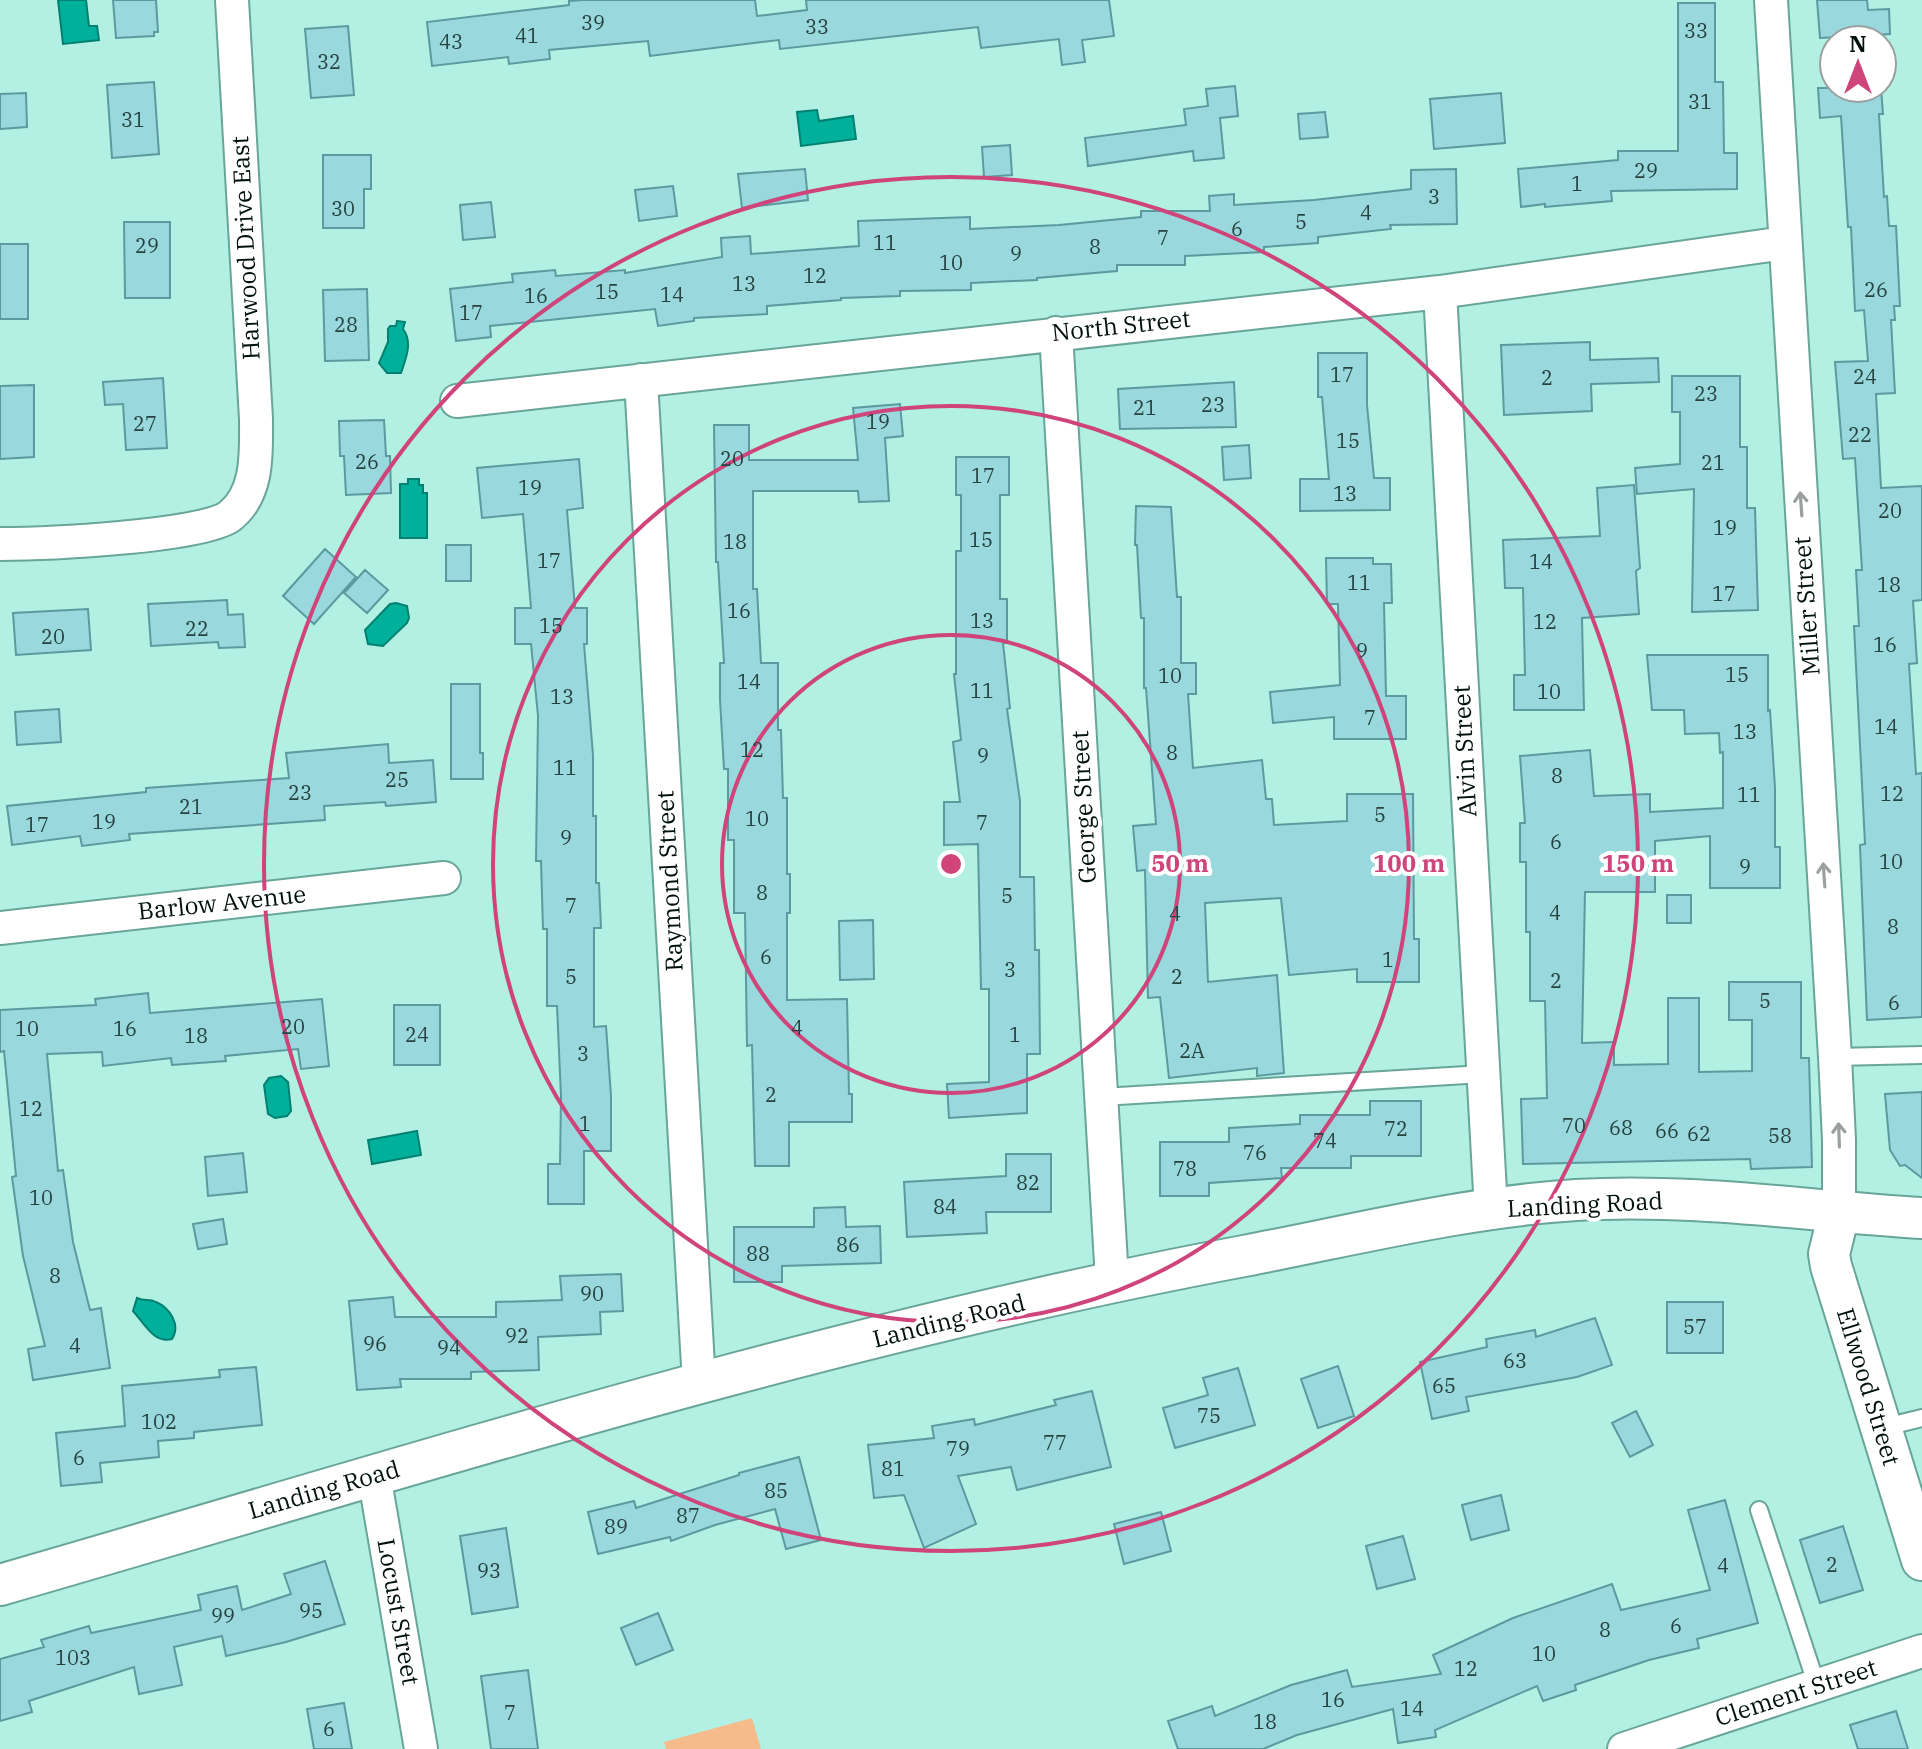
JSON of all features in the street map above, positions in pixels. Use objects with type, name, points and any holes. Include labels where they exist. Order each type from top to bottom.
[{"type":"street","name":"Harwood Drive East","points":[[0,544],[191,531],[229,517],[247,494],[256,468],[256,419],[232,0]]},
{"type":"street","name":"Miller Street","points":[[1771,0],[1835,1057],[1839,1213]]},
{"type":"street","name":"North Street","points":[[457,401],[1440,292],[1784,243]]},
{"type":"street","name":"Alvin Street","points":[[1440,292],[1491,1210]]},
{"type":"street","name":"George Street","points":[[1056,333],[1112,1280]]},
{"type":"street","name":"Raymond Street","points":[[641,380],[699,1383]]},
{"type":"street","name":"Barlow Avenue","points":[[0,928],[444,878]]},
{"type":"street","name":"Landing Road","points":[[1,1578],[699,1383],[1112,1280],[1491,1210],[1612,1199],[1718,1201],[1922,1218]]},
{"type":"street","name":"Ellwood Street","points":[[1839,1213],[1829,1254],[1831,1266],[1922,1560]]},
{"type":"street","name":"Locust Street","points":[[374,1475],[421,1749]]},
{"type":"street","name":"Clement Street","points":[[1624,1749],[1922,1651]]},
{"type":"lane","points":[[1835,1057],[1922,1055]]},
{"type":"lane","points":[[1102,1097],[1483,1074]]},
{"type":"lane","points":[[1881,1428],[1922,1418]]},
{"type":"lane","points":[[1759,1510],[1817,1686]]},
{"type":"shaded area","points":[[58,0],[86,0],[89,26],[97,26],[99,40],[63,44]]},
{"type":"shaded area","points":[[817,110],[819,121],[853,116],[856,139],[801,146],[797,112]]},
{"type":"shaded area","points":[[397,321],[405,322],[403,329],[408,339],[408,350],[401,373],[387,373],[379,363],[388,342],[388,329],[396,326]]},
{"type":"shaded area","points":[[408,479],[419,479],[423,493],[427,493],[427,538],[400,538],[400,484],[408,484]]},
{"type":"shaded area","points":[[390,604],[407,606],[407,623],[383,646],[368,644],[365,630]]},
{"type":"shaded area","points":[[281,1076],[288,1082],[291,1111],[287,1116],[275,1118],[268,1114],[264,1085],[269,1078]]},
{"type":"shaded area","points":[[417,1131],[421,1155],[372,1164],[368,1140]]},
{"type":"shaded area","points":[[137,1298],[154,1301],[170,1313],[175,1323],[172,1339],[160,1339],[146,1327],[133,1311]]},
{"type":"shaded area","points":[[752,1718],[761,1749],[666,1749],[664,1742]]},
{"type":"building","points":[[113,0],[156,0],[158,32],[154,32],[154,36],[116,38]]},
{"type":"building","points":[[755,0],[757,16],[807,10],[806,0],[1109,0],[1114,36],[1082,40],[1085,62],[1062,65],[1059,39],[981,48],[978,27],[780,49],[779,40],[650,56],[648,41],[549,50],[550,59],[509,64],[508,57],[432,66],[427,22],[569,5],[569,1]]},
{"type":"building","points":[[1817,0],[1867,0],[1868,10],[1889,9],[1890,24],[1819,24]]},
{"type":"building","points":[[1678,3],[1715,3],[1715,82],[1723,82],[1724,153],[1737,153],[1737,189],[1611,191],[1612,201],[1521,207],[1518,169],[1618,160],[1618,151],[1678,151]]},
{"type":"building","points":[[348,26],[354,95],[311,98],[305,29]]},
{"type":"building","points":[[154,82],[159,154],[112,158],[107,85]]},
{"type":"building","points":[[1235,86],[1238,116],[1220,118],[1224,158],[1194,161],[1193,151],[1088,166],[1085,138],[1186,125],[1184,109],[1208,106],[1206,89]]},
{"type":"building","points":[[26,93],[27,127],[0,129],[0,94]]},
{"type":"building","points":[[1501,93],[1505,143],[1434,149],[1430,99]]},
{"type":"building","points":[[1819,104],[1882,104],[1883,114],[1879,114],[1884,197],[1887,196],[1889,226],[1896,226],[1900,306],[1894,306],[1895,320],[1891,320],[1895,393],[1876,394],[1881,488],[1922,486],[1922,600],[1913,601],[1917,663],[1909,664],[1916,774],[1922,773],[1922,1017],[1867,1020],[1860,845],[1865,844],[1854,626],[1859,626],[1856,570],[1862,570],[1855,458],[1843,459],[1835,362],[1868,361],[1864,310],[1855,311],[1841,116],[1820,118]]},
{"type":"building","points":[[1325,112],[1328,137],[1300,139],[1298,114]]},
{"type":"building","points":[[1010,145],[1012,175],[984,177],[982,147]]},
{"type":"building","points":[[323,155],[371,155],[371,189],[364,189],[364,228],[323,228]]},
{"type":"building","points":[[805,169],[808,200],[742,208],[738,174]]},
{"type":"building","points":[[1456,169],[1457,224],[1390,225],[1391,229],[1318,237],[1318,243],[1264,247],[1264,252],[1185,256],[1185,265],[1117,265],[1117,271],[1037,280],[971,283],[971,290],[900,291],[900,296],[841,298],[767,306],[767,314],[694,318],[694,321],[658,326],[655,309],[490,326],[491,337],[456,341],[450,289],[513,282],[512,274],[555,270],[556,276],[625,270],[625,273],[722,257],[721,238],[750,236],[751,254],[859,246],[858,221],[970,217],[970,229],[1059,225],[1141,217],[1141,211],[1210,211],[1209,196],[1234,194],[1234,205],[1411,189],[1411,170]]},
{"type":"building","points":[[673,186],[677,216],[639,221],[635,190]]},
{"type":"building","points":[[491,202],[495,237],[463,240],[460,205]]},
{"type":"building","points":[[124,222],[170,222],[170,298],[125,298]]},
{"type":"building","points":[[0,244],[28,244],[28,319],[0,319]]},
{"type":"building","points":[[367,289],[369,360],[325,361],[323,290]]},
{"type":"building","points":[[1590,342],[1590,360],[1658,358],[1659,382],[1591,384],[1592,411],[1504,415],[1501,345]]},
{"type":"building","points":[[1318,353],[1367,353],[1367,405],[1374,478],[1390,478],[1390,510],[1300,511],[1300,479],[1329,479],[1322,397],[1318,397]]},
{"type":"building","points":[[1672,376],[1740,376],[1740,447],[1747,447],[1747,508],[1755,508],[1758,610],[1692,612],[1694,489],[1637,494],[1635,468],[1680,464],[1680,412],[1672,412]]},
{"type":"building","points":[[163,378],[167,448],[126,450],[123,404],[105,405],[103,382]]},
{"type":"building","points":[[1234,382],[1236,427],[1120,429],[1118,389]]},
{"type":"building","points":[[34,385],[34,457],[0,459],[0,386]]},
{"type":"building","points":[[900,404],[903,436],[885,438],[889,501],[859,502],[858,491],[753,491],[753,589],[757,589],[761,663],[778,663],[778,730],[781,730],[783,798],[787,798],[787,874],[790,874],[787,1000],[847,999],[849,1094],[852,1094],[852,1122],[789,1122],[789,1166],[755,1166],[752,1045],[747,1046],[745,913],[734,913],[734,840],[728,840],[728,769],[724,769],[720,700],[720,663],[724,663],[716,562],[714,425],[749,425],[749,460],[858,460],[853,408]]},
{"type":"building","points":[[384,420],[386,456],[390,456],[391,493],[346,495],[339,421]]},
{"type":"building","points":[[1249,445],[1251,478],[1224,480],[1222,447]]},
{"type":"building","points":[[956,457],[1009,457],[1009,495],[1000,495],[1000,599],[1007,599],[1007,643],[1003,643],[1010,708],[1007,709],[1020,801],[1020,877],[1034,877],[1035,950],[1039,950],[1040,1054],[1027,1054],[1027,1113],[949,1118],[947,1084],[989,1082],[989,989],[981,989],[978,844],[944,845],[944,802],[960,802],[953,742],[961,740],[954,674],[956,551],[961,551],[961,495],[956,495]]},
{"type":"building","points":[[579,459],[583,508],[567,510],[575,608],[587,608],[587,644],[584,644],[601,928],[594,928],[594,1027],[606,1026],[611,1151],[584,1151],[584,1204],[548,1204],[548,1164],[560,1164],[561,1096],[557,1006],[547,1006],[547,929],[543,929],[541,861],[536,861],[538,716],[531,644],[515,644],[515,608],[531,608],[523,514],[482,518],[477,468]]},
{"type":"building","points":[[1634,485],[1640,568],[1636,571],[1639,614],[1582,618],[1584,710],[1514,710],[1514,675],[1525,675],[1523,588],[1505,588],[1503,540],[1600,536],[1597,488]]},
{"type":"building","points":[[1136,506],[1171,507],[1177,597],[1181,597],[1181,663],[1196,663],[1196,694],[1188,694],[1193,768],[1262,760],[1266,799],[1272,799],[1274,825],[1347,821],[1347,794],[1413,794],[1414,939],[1419,939],[1419,982],[1357,982],[1357,969],[1289,975],[1281,898],[1205,903],[1208,982],[1277,975],[1284,1073],[1257,1076],[1257,1068],[1169,1078],[1160,997],[1148,998],[1145,870],[1137,871],[1133,826],[1156,824],[1144,688],[1144,618],[1141,618],[1135,545]]},
{"type":"building","points":[[446,545],[471,545],[471,581],[446,581]]},
{"type":"building","points":[[325,549],[356,577],[314,624],[283,596]]},
{"type":"building","points":[[1326,558],[1373,558],[1373,564],[1391,564],[1392,603],[1384,603],[1386,696],[1406,696],[1406,739],[1334,739],[1334,717],[1273,723],[1270,692],[1340,685],[1338,604],[1327,604]]},
{"type":"building","points":[[365,570],[388,590],[367,613],[344,593]]},
{"type":"building","points":[[227,600],[228,615],[243,614],[245,647],[219,648],[218,642],[151,646],[148,604]]},
{"type":"building","points":[[88,609],[91,650],[16,655],[13,613]]},
{"type":"building","points":[[1647,655],[1768,655],[1775,847],[1780,847],[1780,888],[1710,888],[1710,836],[1655,841],[1655,892],[1585,892],[1582,1043],[1614,1042],[1614,1065],[1668,1064],[1668,998],[1699,998],[1699,1072],[1752,1071],[1752,1020],[1729,1020],[1729,982],[1801,982],[1801,1058],[1809,1058],[1812,1167],[1751,1169],[1750,1159],[1523,1164],[1521,1099],[1547,1098],[1545,1001],[1530,1001],[1526,862],[1520,862],[1520,823],[1525,823],[1520,756],[1590,750],[1594,796],[1650,794],[1650,812],[1723,808],[1723,752],[1720,753],[1719,733],[1685,734],[1684,710],[1652,710]]},
{"type":"building","points":[[451,684],[480,684],[483,779],[451,779]]},
{"type":"building","points":[[59,709],[61,742],[17,745],[15,712]]},
{"type":"building","points":[[388,744],[389,763],[433,760],[436,802],[324,806],[325,820],[129,834],[130,840],[82,846],[80,836],[12,845],[7,806],[146,792],[146,788],[289,778],[286,753]]},
{"type":"building","points":[[1667,895],[1691,895],[1691,923],[1667,923]]},
{"type":"building","points":[[873,920],[874,979],[840,980],[839,921]]},
{"type":"building","points":[[148,993],[150,1013],[322,999],[329,1066],[301,1069],[298,1049],[225,1056],[226,1061],[172,1065],[171,1058],[103,1066],[102,1052],[47,1054],[58,1171],[63,1170],[73,1242],[90,1310],[101,1308],[110,1368],[33,1380],[28,1349],[45,1346],[23,1256],[12,1177],[16,1176],[4,1051],[0,1052],[0,1010],[96,1005],[95,999]]},
{"type":"building","points":[[394,1005],[440,1005],[440,1065],[394,1065]]},
{"type":"building","points":[[1922,1092],[1922,1178],[1905,1165],[1900,1166],[1890,1150],[1885,1094]]},
{"type":"building","points":[[1370,1101],[1421,1101],[1421,1156],[1351,1156],[1351,1168],[1281,1168],[1282,1178],[1209,1183],[1209,1196],[1160,1196],[1160,1142],[1229,1142],[1229,1128],[1300,1124],[1300,1115],[1370,1115]]},
{"type":"building","points":[[243,1153],[247,1192],[208,1196],[205,1157]]},
{"type":"building","points":[[1006,1154],[1051,1154],[1051,1212],[986,1212],[987,1233],[907,1237],[904,1182],[1006,1176]]},
{"type":"building","points":[[845,1207],[846,1227],[880,1226],[881,1263],[782,1266],[782,1282],[734,1282],[734,1227],[814,1227],[814,1208]]},
{"type":"building","points":[[223,1219],[227,1244],[198,1249],[193,1224]]},
{"type":"building","points":[[621,1274],[623,1311],[600,1312],[601,1334],[538,1337],[539,1370],[471,1372],[471,1379],[400,1379],[401,1387],[357,1390],[349,1301],[393,1297],[395,1317],[496,1317],[496,1302],[562,1300],[560,1276]]},
{"type":"building","points":[[1667,1302],[1723,1302],[1723,1353],[1667,1353]]},
{"type":"building","points":[[1595,1318],[1612,1365],[1577,1377],[1466,1397],[1469,1411],[1432,1419],[1420,1362],[1487,1347],[1486,1339],[1535,1330],[1536,1337]]},
{"type":"building","points":[[1338,1366],[1354,1416],[1318,1428],[1301,1379]]},
{"type":"building","points":[[256,1367],[262,1425],[194,1432],[194,1438],[158,1441],[159,1457],[100,1463],[102,1482],[61,1486],[56,1433],[125,1426],[122,1386],[220,1377],[219,1370]]},
{"type":"building","points":[[1238,1368],[1255,1425],[1175,1448],[1163,1408],[1208,1395],[1203,1378]]},
{"type":"building","points":[[1092,1391],[1111,1467],[1017,1490],[1011,1467],[958,1476],[976,1524],[924,1548],[904,1495],[874,1498],[868,1445],[934,1438],[932,1426],[974,1419],[975,1425],[1056,1405],[1054,1400]]},
{"type":"building","points":[[1636,1411],[1653,1445],[1630,1457],[1612,1423]]},
{"type":"building","points":[[799,1457],[821,1540],[786,1549],[775,1509],[671,1541],[670,1537],[598,1554],[588,1512],[634,1501],[636,1508],[739,1473]]},
{"type":"building","points":[[1501,1495],[1509,1530],[1471,1540],[1462,1505]]},
{"type":"building","points":[[1725,1500],[1758,1623],[1697,1639],[1699,1648],[1649,1660],[1575,1685],[1576,1690],[1543,1701],[1537,1686],[1435,1730],[1436,1737],[1398,1743],[1393,1709],[1297,1735],[1263,1749],[1178,1749],[1168,1721],[1212,1706],[1215,1716],[1291,1685],[1347,1670],[1352,1687],[1441,1674],[1433,1655],[1513,1618],[1612,1584],[1621,1610],[1710,1590],[1688,1510]]},
{"type":"building","points":[[1161,1512],[1171,1551],[1124,1564],[1114,1524]]},
{"type":"building","points":[[1843,1526],[1863,1590],[1820,1603],[1800,1540]]},
{"type":"building","points":[[506,1528],[518,1607],[472,1614],[460,1536]]},
{"type":"building","points":[[1403,1536],[1415,1579],[1377,1589],[1366,1546]]},
{"type":"building","points":[[325,1561],[345,1624],[226,1656],[222,1636],[174,1647],[182,1685],[139,1694],[134,1667],[29,1701],[32,1712],[0,1721],[0,1659],[44,1647],[41,1640],[89,1626],[91,1633],[201,1610],[198,1595],[237,1586],[242,1610],[291,1594],[284,1574]]},
{"type":"building","points":[[658,1613],[673,1650],[636,1665],[621,1628]]},
{"type":"building","points":[[528,1670],[538,1749],[491,1749],[481,1676]]},
{"type":"building","points":[[344,1703],[352,1749],[314,1749],[307,1709]]},
{"type":"building","points":[[1896,1711],[1908,1749],[1858,1749],[1850,1725]]}]
